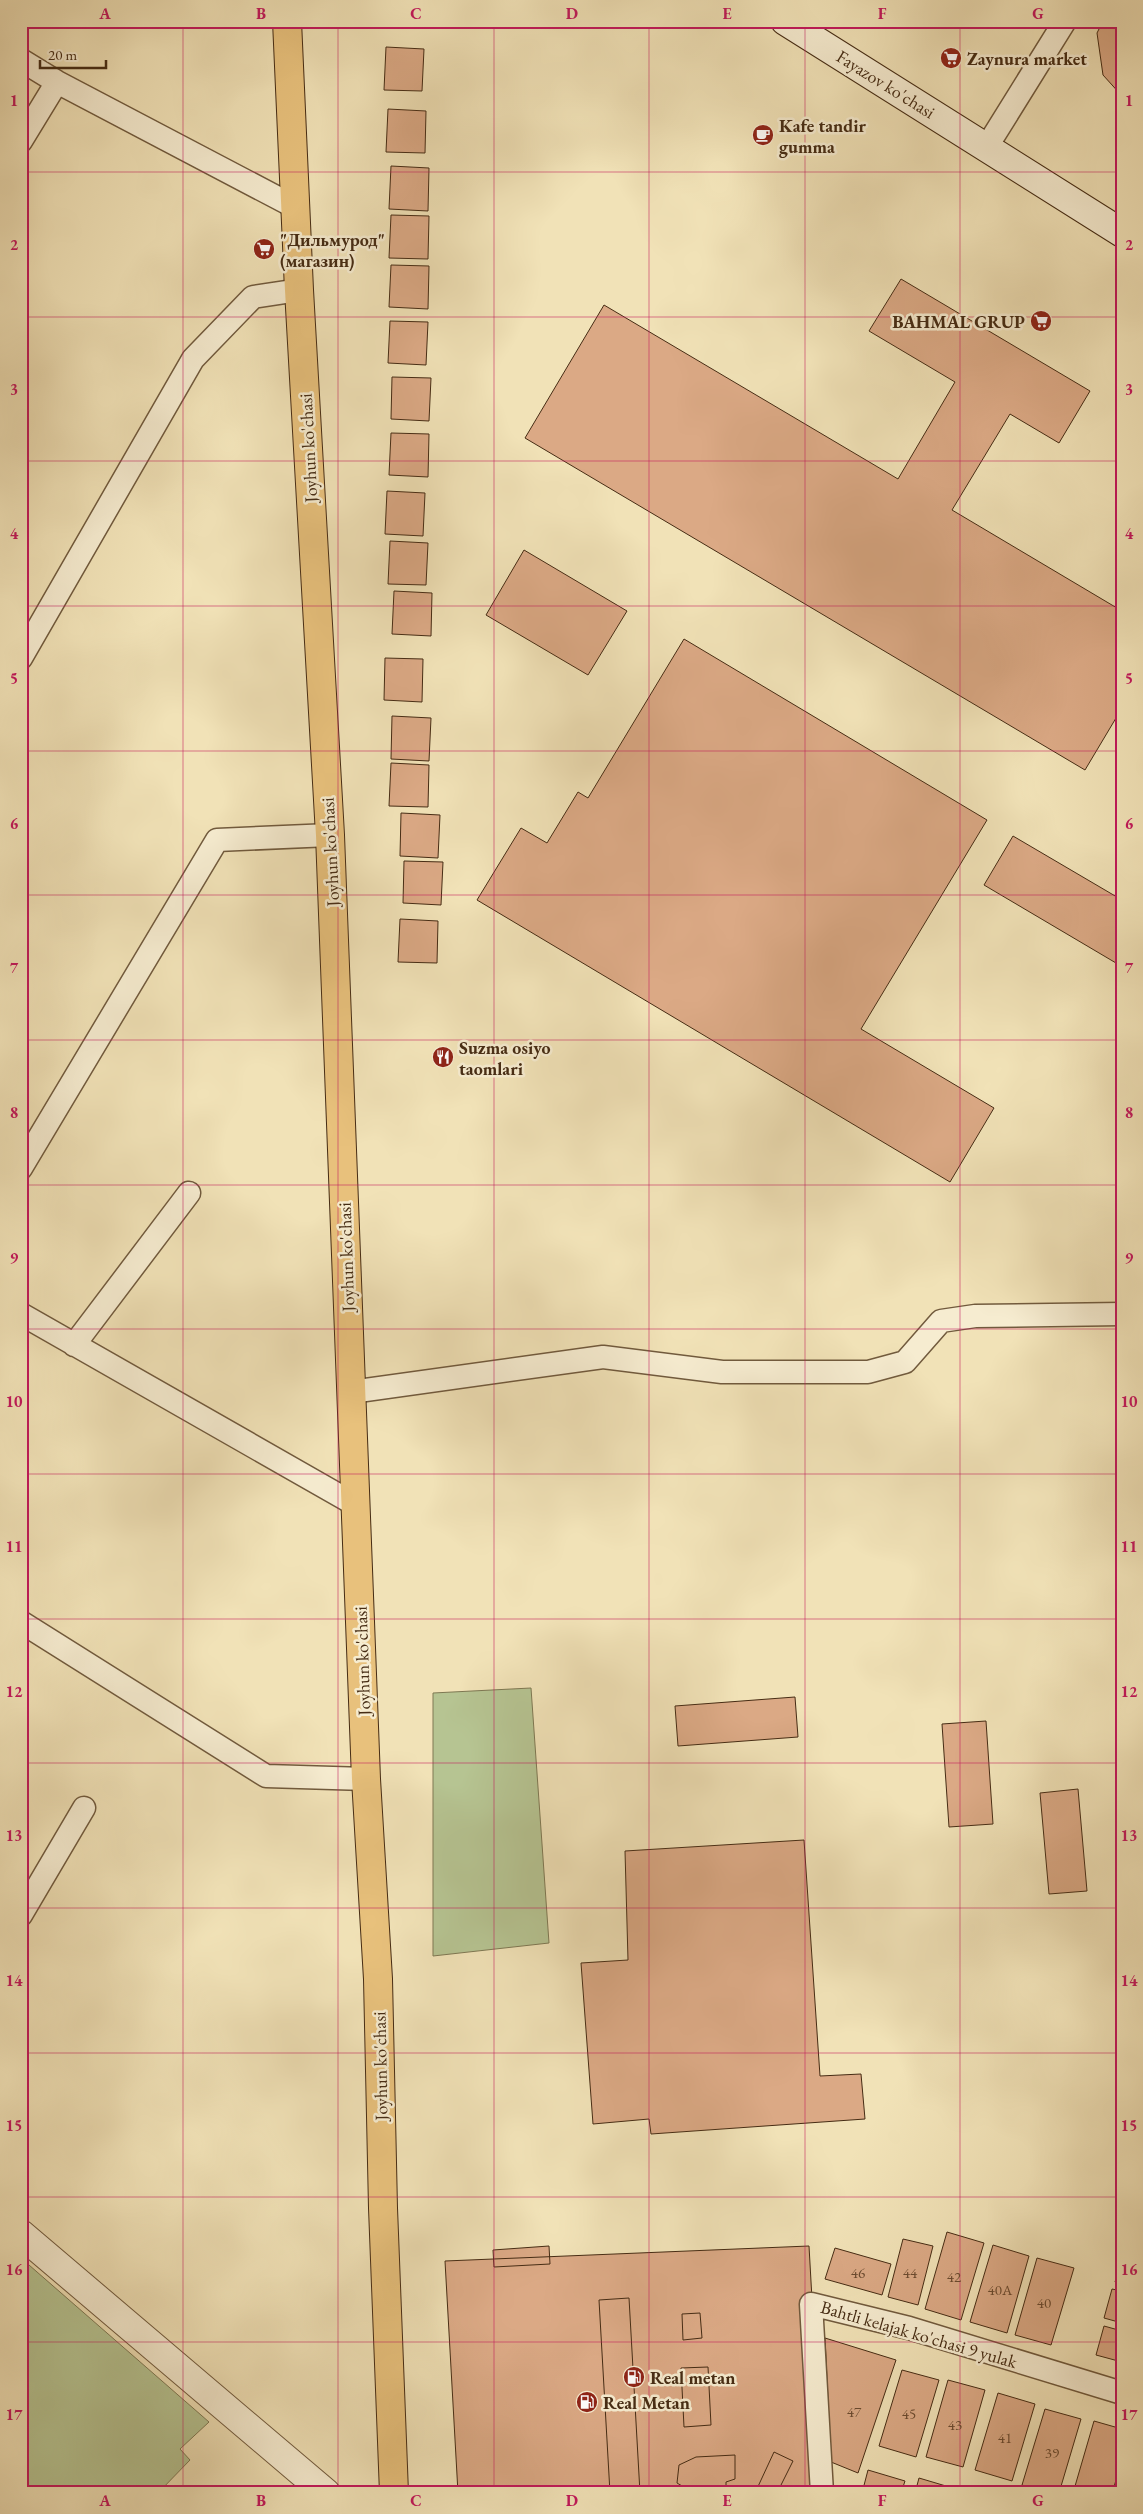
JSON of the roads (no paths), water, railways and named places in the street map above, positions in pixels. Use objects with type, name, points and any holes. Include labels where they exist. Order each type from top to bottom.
[{"type":"main road","name":"Joyhun ko'chasi","points":[[287,21],[298,290],[330,835],[366,1779],[378,1979],[383,2208],[394,2493]]},
{"type":"main road","name":"Fayazov ko'chasi","points":[[785,21],[1122,233]]},
{"type":"main road","points":[[21,2234],[326,2493]]},
{"type":"street","points":[[986,148],[1066,21]]},
{"type":"street","points":[[21,60],[57,82],[295,207]]},
{"type":"street","points":[[21,141],[57,82]]},
{"type":"street","points":[[21,658],[193,359],[253,298],[298,290]]},
{"type":"street","points":[[21,1168],[217,840],[330,835]]},
{"type":"street","points":[[74,1345],[189,1193]]},
{"type":"street","points":[[21,1314],[356,1505]]},
{"type":"street","points":[[351,1392],[603,1357],[722,1372],[868,1372],[905,1362],[941,1321],[975,1316],[1122,1314]]},
{"type":"street","points":[[21,1622],[266,1776],[366,1779]]},
{"type":"street","points":[[24,1906],[84,1808]]},
{"type":"street","name":"Bahtli kelajak ko'chasi 9 yulak","points":[[822,2493],[811,2304],[909,2328],[1122,2393]]},
{"type":"place","name":"Zaynura market","points":[[951,58]]},
{"type":"place","name":"Kafe tandir gumma","points":[[763,135]]},
{"type":"place","name":"\"Дильмурод\" (магазин)","points":[[264,249]]},
{"type":"place","name":"BAHMAL GRUP","points":[[1041,321]]},
{"type":"place","name":"Suzma osiyo taomlari","points":[[443,1057]]},
{"type":"place","name":"Real metan","points":[[634,2377]]},
{"type":"place","name":"Real Metan","points":[[587,2402]]}]
